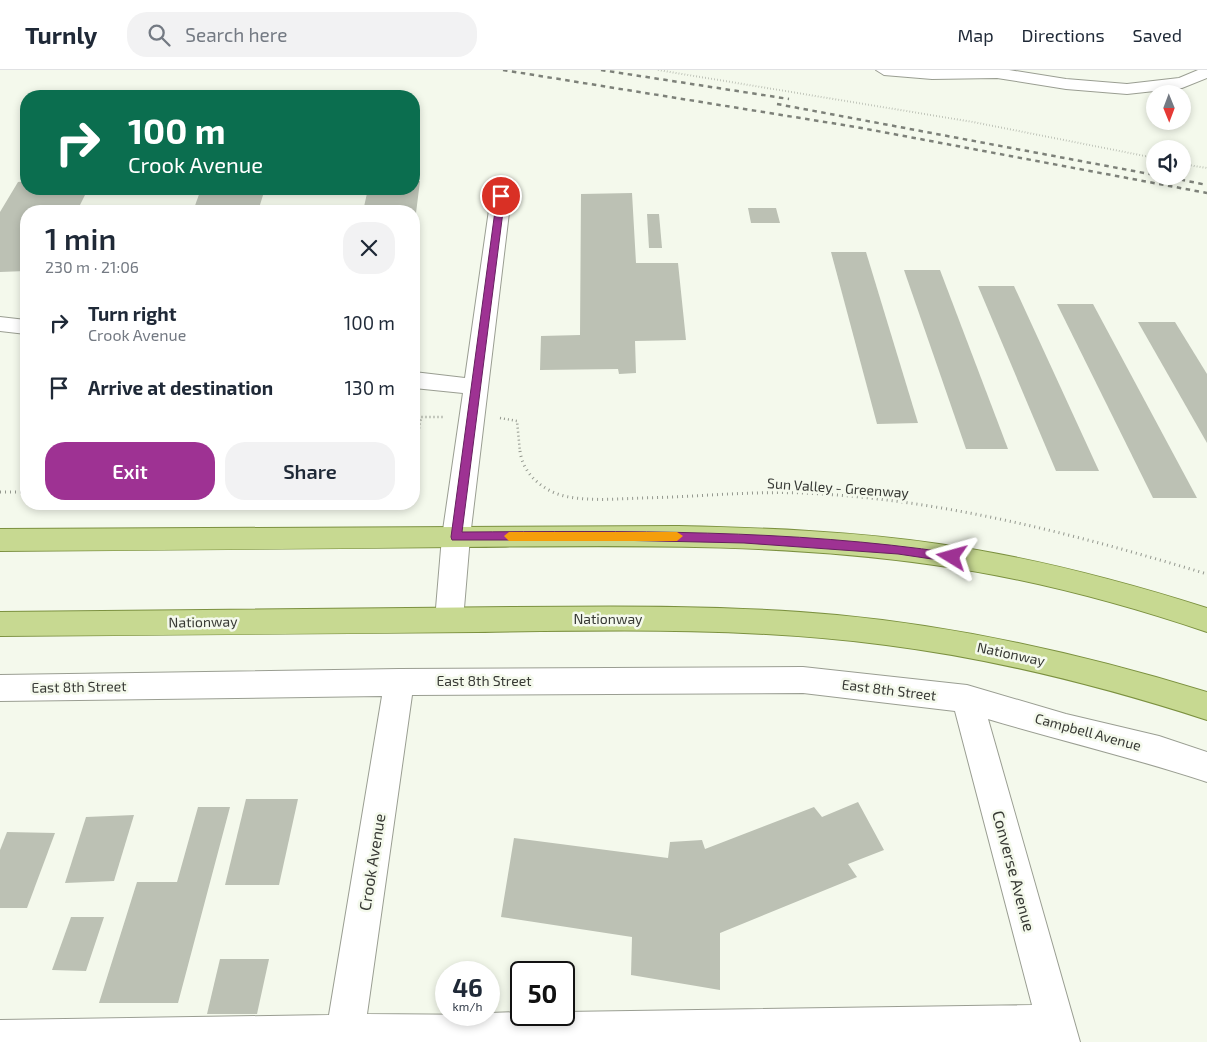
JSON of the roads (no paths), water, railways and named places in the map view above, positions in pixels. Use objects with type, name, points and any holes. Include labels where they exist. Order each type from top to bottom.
[{"type":"main road","points":[[0,540],[674,536],[744,538],[898,549],[996,565],[1071,580],[1131,596],[1207,620]]},
{"type":"main road","name":"Nationway","points":[[0,624],[708,619],[835,626],[1029,657],[1155,689],[1207,706]]},
{"type":"street","points":[[884,70],[932,74],[997,73],[1066,84],[1128,89],[1182,83],[1207,72]]},
{"type":"street","points":[[448,620],[456,537],[501,196]]},
{"type":"street","points":[[0,324],[20,326]]},
{"type":"street","points":[[420,381],[476,387]]},
{"type":"street","name":"East 8th Street","points":[[0,688],[399,682],[803,680],[967,699]]},
{"type":"street","name":"Crook Avenue","points":[[345,1038],[399,682]]},
{"type":"street","name":"Campbell Avenue","points":[[967,699],[1066,728],[1159,751],[1207,767]]},
{"type":"street","name":"Converse Avenue","points":[[967,699],[1059,1033]]},
{"type":"street","points":[[0,1039],[1059,1033]]},
{"type":"railway","points":[[503,70],[856,127],[1207,193]]},
{"type":"railway","points":[[601,70],[789,99]]},
{"type":"railway","points":[[777,104],[1146,173]]},
{"type":"railway","points":[[1191,182],[1207,185]]}]
